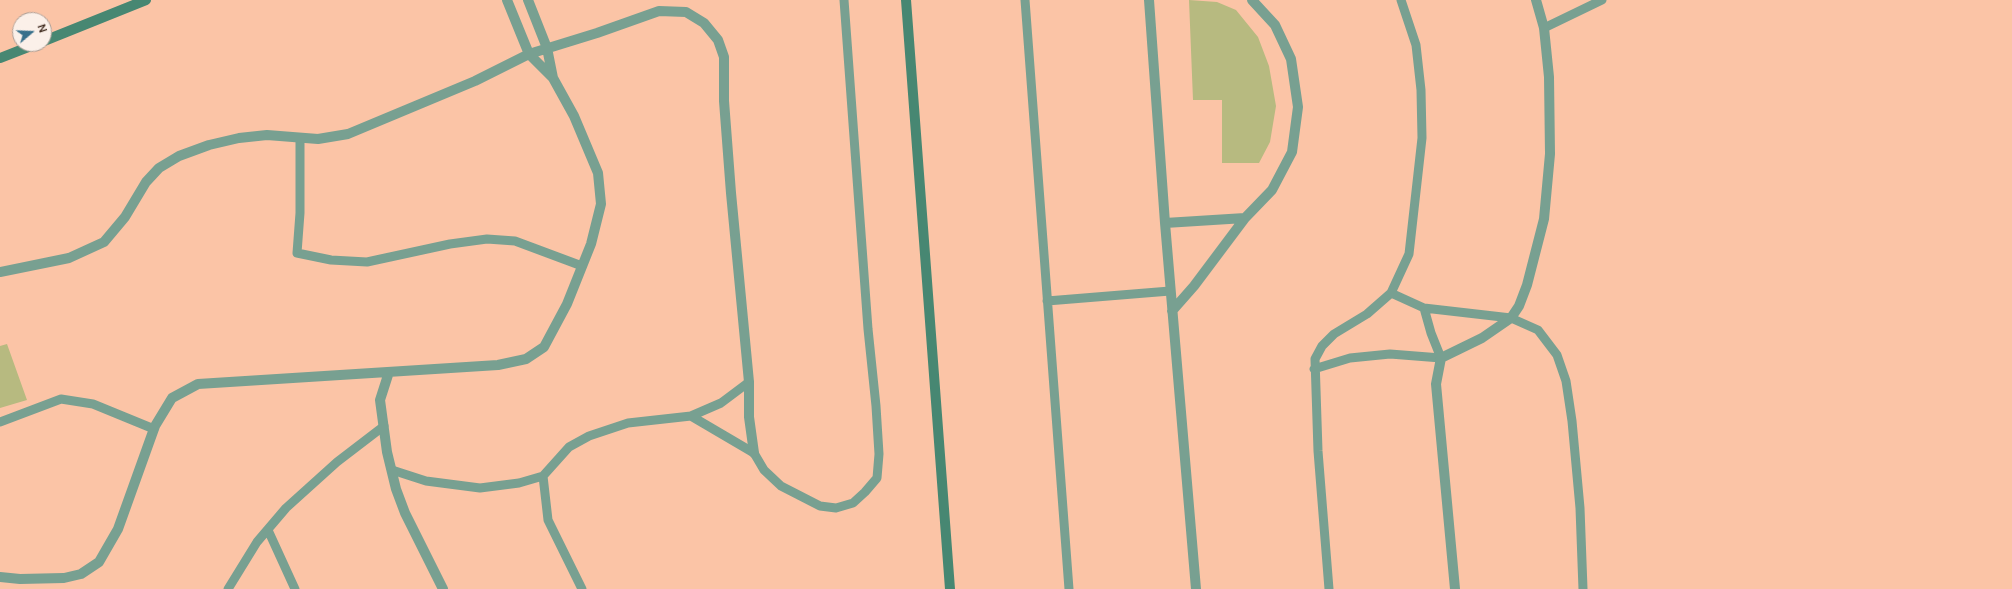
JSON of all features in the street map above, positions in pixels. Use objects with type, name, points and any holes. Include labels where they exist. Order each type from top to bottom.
[{"type":"street","points":[[52,38],[146,0]]},
{"type":"street","points":[[0,577],[20,579],[64,578],[82,574],[99,562],[118,529],[154,429],[172,398],[198,384],[498,365],[526,359],[544,347],[568,304],[591,244],[601,204],[598,173],[574,116],[553,78],[529,54],[507,0]]},
{"type":"street","points":[[528,0],[547,48],[553,78]]},
{"type":"street","points":[[906,0],[950,589]]},
{"type":"street","points":[[1149,0],[1170,291],[1196,589]]},
{"type":"street","points":[[1172,311],[1194,286],[1245,218],[1272,190],[1292,152],[1298,107],[1291,59],[1275,25],[1252,0]]},
{"type":"street","points":[[1455,589],[1436,384],[1441,358],[1482,338],[1511,318],[1519,306],[1528,285],[1544,220],[1550,154],[1549,77],[1544,28],[1536,0]]},
{"type":"street","points":[[0,272],[69,258],[104,242],[125,218],[146,182],[159,168],[179,156],[209,145],[239,138],[267,135],[318,139],[348,134],[475,81],[529,54],[659,11],[686,12],[704,23],[718,40],[724,57],[724,101],[729,178],[749,382],[749,416],[754,452]]},
{"type":"street","points":[[0,58],[15,52]]},
{"type":"street","points":[[1165,224],[1245,218]]},
{"type":"street","points":[[389,372],[380,400],[387,452],[396,489],[405,513],[443,589]]},
{"type":"lane","points":[[691,416],[754,452],[764,470],[781,486],[820,506],[836,508],[853,503],[865,492],[876,478],[879,454],[876,406],[868,329],[844,0]]},
{"type":"lane","points":[[1025,0],[1069,589]]},
{"type":"lane","points":[[1329,589],[1314,369],[1315,359],[1322,346],[1334,334],[1368,314],[1391,293],[1409,254],[1422,138],[1421,90],[1416,45],[1401,0]]},
{"type":"lane","points":[[1544,28],[1602,0]]},
{"type":"lane","points":[[300,138],[300,212],[297,253],[330,260],[367,262],[450,244],[486,239],[515,241],[582,266]]},
{"type":"lane","points":[[1047,301],[1170,291]]},
{"type":"lane","points":[[1391,293],[1424,308],[1511,318],[1538,330],[1557,355],[1566,381],[1572,422],[1580,508],[1583,589]]},
{"type":"lane","points":[[1314,369],[1350,358],[1390,354],[1441,358],[1431,333],[1424,308]]},
{"type":"lane","points":[[392,470],[426,480],[480,488],[519,483],[543,476],[569,447],[589,436],[628,423],[691,416],[721,403],[749,382]]},
{"type":"lane","points":[[0,422],[61,400],[93,404],[154,429]]},
{"type":"lane","points":[[228,589],[257,542],[286,508],[337,462],[384,426]]},
{"type":"lane","points":[[543,476],[548,520],[582,589]]},
{"type":"lane","points":[[268,530],[295,589]]},
{"type":"green space","points":[[1189,0],[1217,2],[1236,10],[1258,37],[1269,66],[1276,106],[1270,142],[1259,163],[1222,163],[1222,100],[1193,100]]},
{"type":"green space","points":[[7,344],[27,400],[0,408],[0,346]]}]
